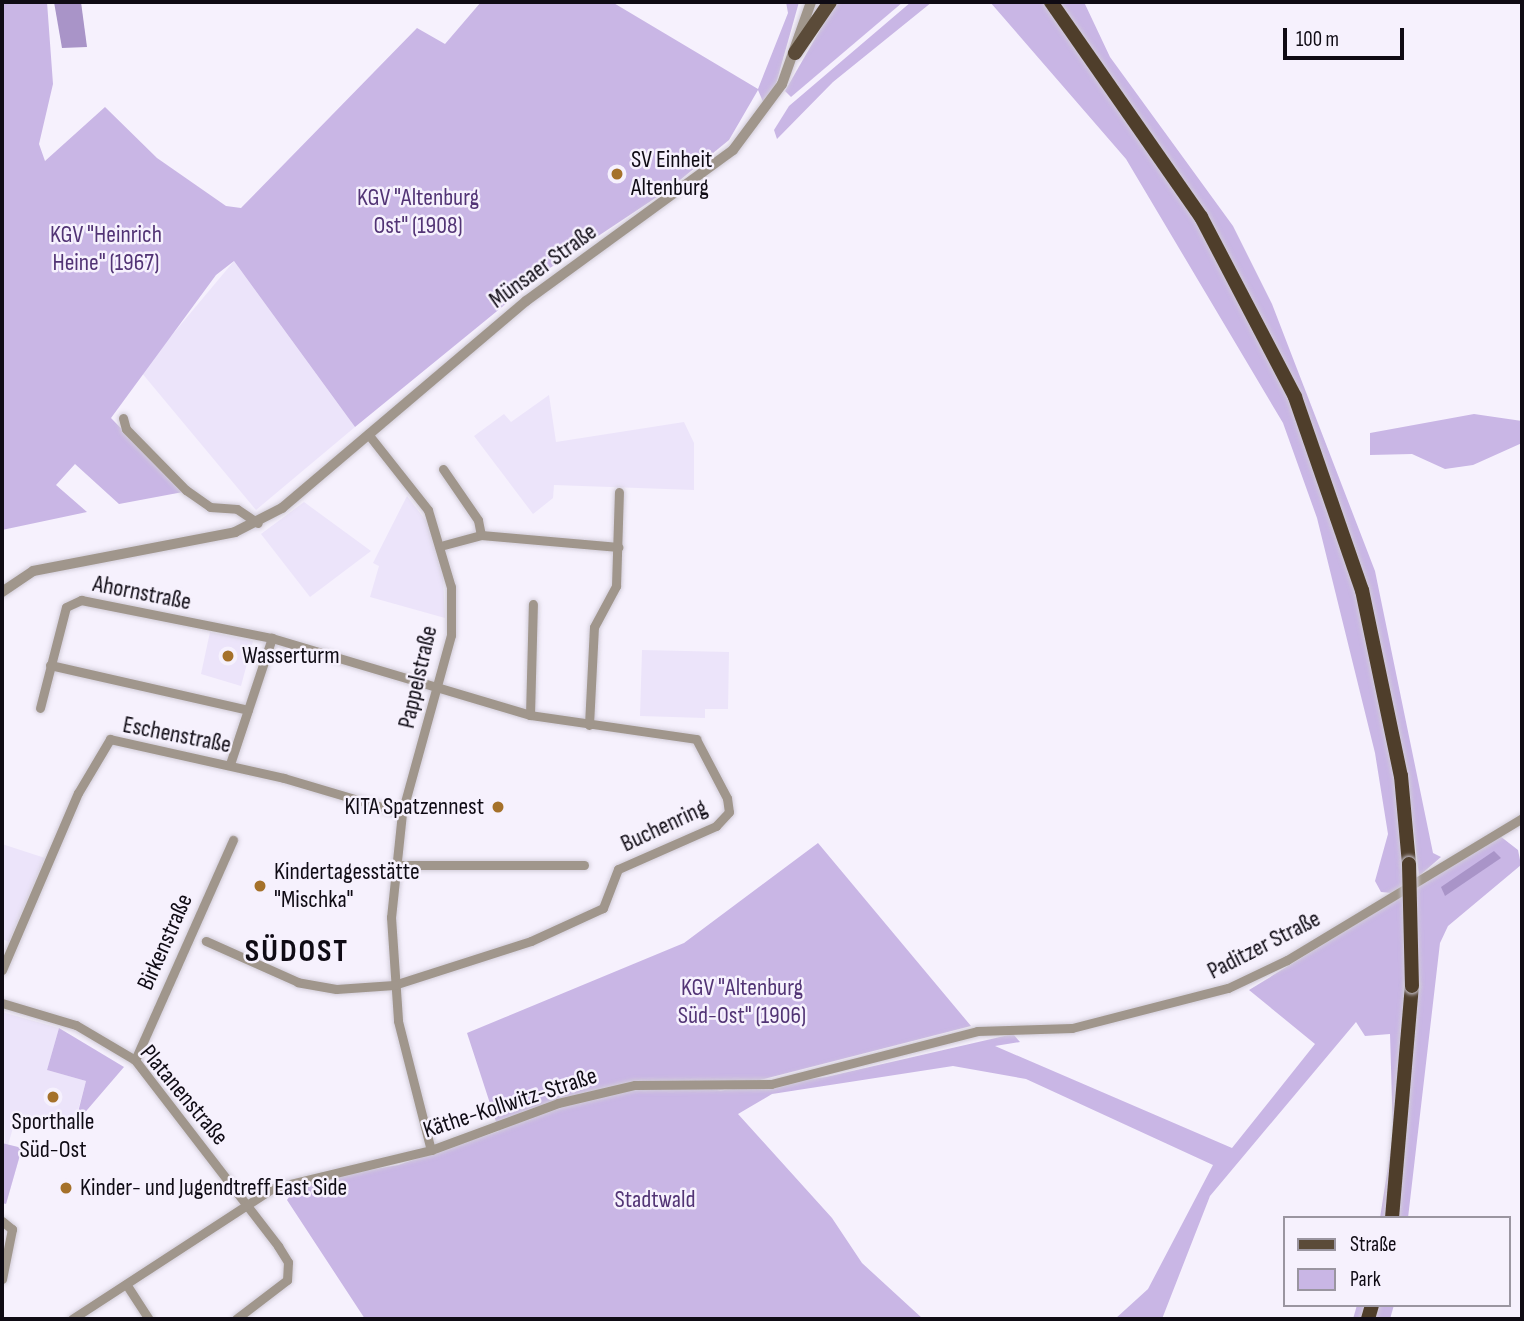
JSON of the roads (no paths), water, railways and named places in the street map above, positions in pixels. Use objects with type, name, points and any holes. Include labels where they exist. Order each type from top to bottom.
[{"type":"highway","points":[[1051,2],[1201,217],[1299,409],[1366,603],[1401,776],[1409,864],[1412,986],[1392,1216]]},
{"type":"main road","points":[[795,53],[830,2]]},
{"type":"street","name":"Münsaer Straße","points":[[2,592],[55,565],[209,538],[258,523],[548,285],[723,159],[768,109],[795,53],[807,4]]},
{"type":"street","points":[[123,418],[126,429],[187,490],[210,507],[237,509],[258,523]]},
{"type":"street","name":"Pappelstraße","points":[[368,434],[428,510],[444,545],[452,635],[402,813],[394,865],[394,985],[431,1150]]},
{"type":"street","points":[[443,469],[478,520],[481,535]]},
{"type":"street","points":[[589,725],[594,627],[616,586],[619,492]]},
{"type":"street","points":[[444,545],[481,535],[618,547]]},
{"type":"street","name":"Ahornstraße","points":[[40,708],[66,607],[81,600],[272,638],[439,689]]},
{"type":"street","points":[[530,715],[533,604]]},
{"type":"street","points":[[230,764],[272,638]]},
{"type":"street","points":[[50,665],[248,710]]},
{"type":"street","name":"Buchenring","points":[[394,985],[531,941],[603,908],[618,869],[716,826],[729,812],[710,757],[696,739],[530,715],[439,689]]},
{"type":"street","name":"Eschenstraße","points":[[2,970],[103,744],[110,739],[230,764],[402,813]]},
{"type":"street","name":"Paditzer Straße","points":[[997,1028],[1082,1026],[1228,988],[1287,960],[1522,818]]},
{"type":"street","name":"Birkenstraße","points":[[135,1060],[233,840]]},
{"type":"street","points":[[394,865],[584,865]]},
{"type":"street","name":"Birkenstraße","points":[[206,940],[298,982],[336,989],[394,985]]},
{"type":"street","name":"Platanenstraße","points":[[2,1003],[76,1025],[135,1060],[244,1202],[290,1271],[287,1280],[236,1319]]},
{"type":"street","name":"Käthe-Kollwitz-Straße","points":[[72,1319],[128,1287],[244,1202],[297,1180],[431,1150],[621,1087],[760,1086],[997,1028]]},
{"type":"street","points":[[2,1221],[12,1229],[2,1279]]},
{"type":"street","points":[[128,1287],[149,1319]]},
{"type":"place","name":"SV Einheit Altenburg","points":[[617,174]]},
{"type":"place","name":"Wasserturm","points":[[228,656]]},
{"type":"place","name":"KITA Spatzennest","points":[[498,807]]},
{"type":"place","name":"Kindertagesstätte \"Mischka\"","points":[[260,886]]},
{"type":"place","name":"Sporthalle Süd-Ost","points":[[53,1097]]},
{"type":"place","name":"Kinder- und Jugendtreff East Side","points":[[66,1188]]},
{"type":"district","name":"SÜDOST","points":[[297,952]]},
{"type":"park label","name":"KGV \"Altenburg Ost\" (1908)","points":[[418,212]]},
{"type":"park label","name":"KGV \"Heinrich Heine\" (1967)","points":[[106,249]]},
{"type":"park label","name":"KGV \"Altenburg Süd-Ost\" (1906)","points":[[742,1002]]},
{"type":"park label","name":"Stadtwald","points":[[655,1200]]}]
